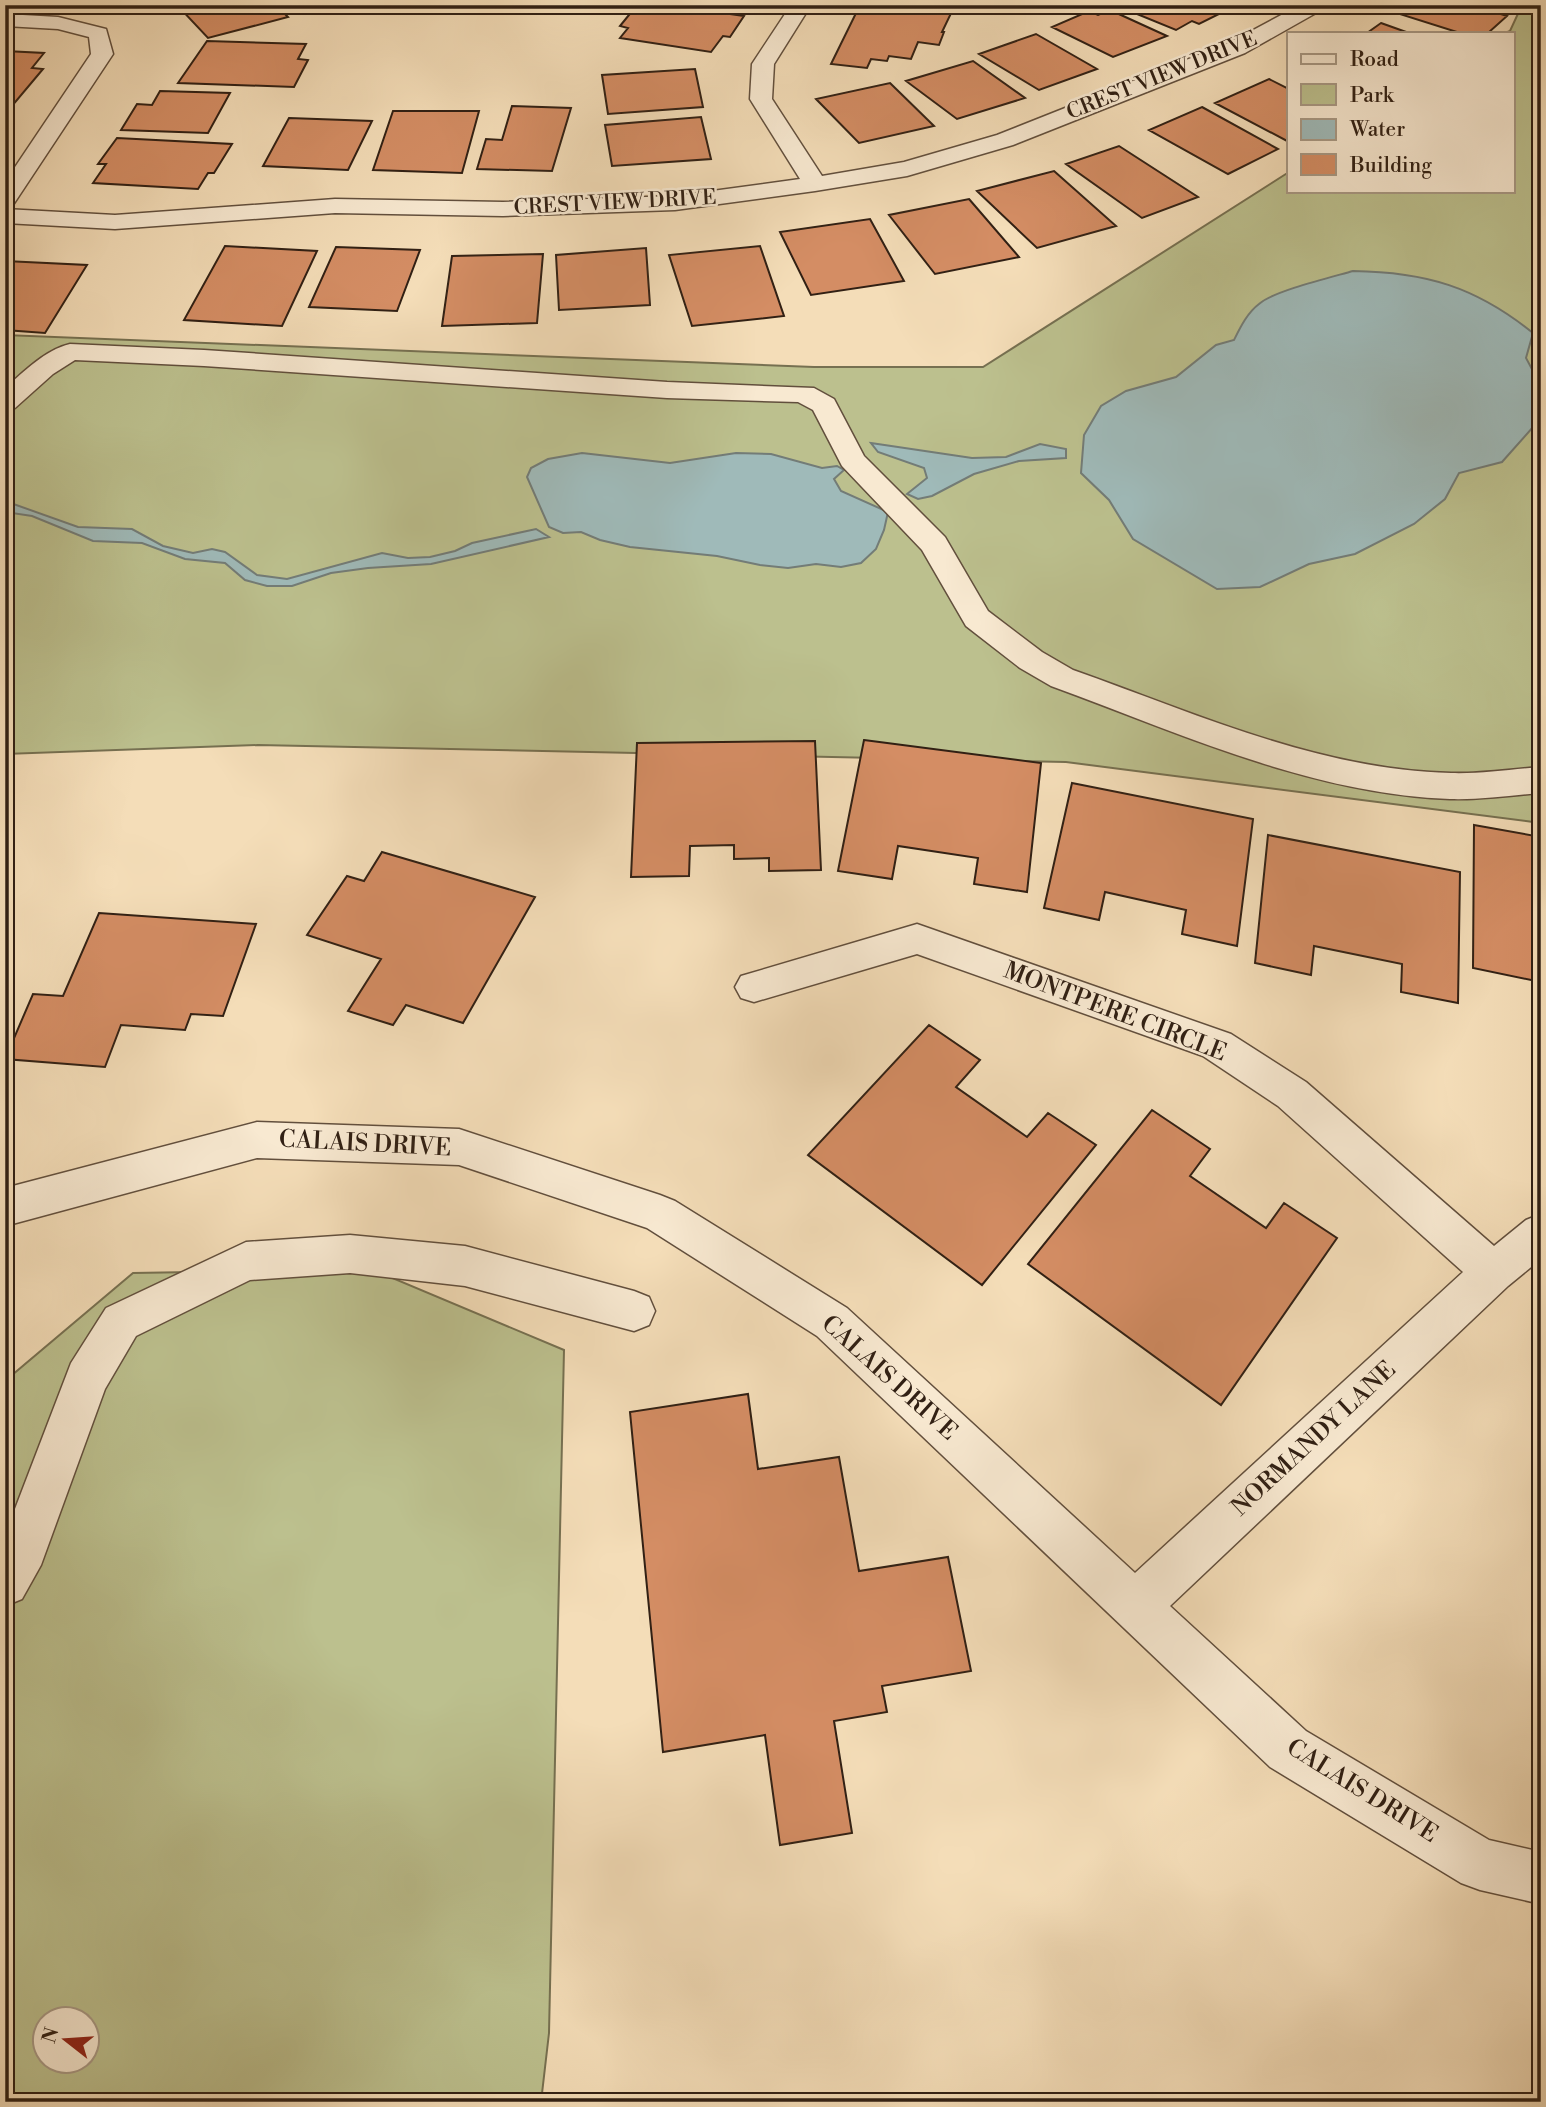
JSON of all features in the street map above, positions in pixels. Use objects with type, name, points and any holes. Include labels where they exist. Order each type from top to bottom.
[{"type":"street","points":[[802,5],[763,64],[761,99],[815,184]]},
{"type":"street","name":"CREST VIEW DRIVE","points":[[5,216],[115,222],[335,206],[503,209],[675,203],[815,184],[906,169],[1005,139],[1237,48],[1316,5]]},
{"type":"street","points":[[5,20],[58,23],[99,33],[102,54],[5,200]]},
{"type":"street","points":[[5,402],[44,368],[70,352],[204,358],[667,390],[804,394],[824,405],[852,460],[934,544],[976,618],[1031,660],[1062,678],[1281,758],[1366,777],[1451,786],[1541,780]]},
{"type":"street","name":"MONTPERE CIRCLE","points":[[754,987],[917,939],[1217,1045],[1292,1094],[1493,1272]]},
{"type":"street","name":"CALAIS DRIVE","points":[[5,1207],[257,1140],[459,1147],[660,1214],[832,1322],[1288,1749],[1480,1864],[1541,1878]]},
{"type":"street","name":"NORMANDY LANE","points":[[1135,1605],[1493,1272],[1541,1233]]},
{"type":"street","points":[[5,1582],[24,1548],[87,1378],[121,1322],[246,1261],[350,1254],[465,1266],[634,1311]]},
{"type":"green space","points":[[1522,5],[1541,5],[1541,823],[1066,762],[258,745],[5,754],[5,335],[814,367],[983,367],[1287,173],[1287,192],[1514,192],[1514,32],[1508,32]]},
{"type":"green space","points":[[371,1269],[564,1350],[549,2033],[541,2102],[5,2102],[5,1381],[133,1273]]},
{"type":"water","points":[[1353,271],[1404,275],[1449,285],[1491,304],[1533,333],[1526,358],[1541,386],[1541,418],[1502,462],[1459,473],[1445,499],[1414,524],[1355,554],[1309,564],[1260,587],[1217,589],[1133,539],[1109,500],[1081,473],[1084,435],[1101,406],[1126,391],[1176,377],[1216,345],[1234,340],[1251,312],[1266,299]]},
{"type":"water","points":[[871,443],[972,458],[1006,457],[1040,444],[1066,449],[1066,458],[1019,461],[974,474],[932,496],[918,499],[907,494],[927,478],[924,468],[878,452]]},
{"type":"water","points":[[582,453],[670,463],[736,453],[771,454],[822,468],[837,466],[844,470],[834,479],[841,491],[888,512],[884,530],[876,549],[861,563],[841,567],[816,564],[788,568],[717,556],[630,547],[581,532],[563,533],[549,527],[527,477],[531,468],[548,459]]},
{"type":"water","points":[[5,501],[78,527],[132,529],[163,546],[193,553],[212,549],[225,552],[257,575],[287,579],[382,553],[408,558],[430,557],[455,551],[472,543],[536,529],[549,537],[431,564],[368,568],[331,573],[292,586],[267,586],[245,580],[225,563],[185,559],[142,543],[93,541],[32,516],[5,512]]},
{"type":"building","points":[[177,5],[255,5],[258,9],[276,5],[288,17],[208,38]]},
{"type":"building","points":[[637,5],[667,5],[744,16],[730,37],[723,36],[711,52],[620,38],[628,28],[620,26]]},
{"type":"building","points":[[860,5],[955,5],[939,45],[918,42],[911,59],[889,56],[887,61],[871,59],[867,68],[831,64]]},
{"type":"building","points":[[1115,5],[1212,5],[1225,11],[1199,24],[1192,21],[1176,30]]},
{"type":"building","points":[[1394,5],[1473,5],[1507,16],[1489,32],[1457,32],[1387,10]]},
{"type":"building","points":[[1110,10],[1167,36],[1113,57],[1052,27],[1089,11],[1098,15]]},
{"type":"building","points":[[1381,23],[1406,32],[1368,32]]},
{"type":"building","points":[[1036,34],[1097,69],[1039,90],[979,54]]},
{"type":"building","points":[[207,41],[306,44],[298,59],[308,60],[294,87],[178,83]]},
{"type":"building","points":[[5,51],[44,53],[32,68],[43,69],[12,106],[5,105]]},
{"type":"building","points":[[973,61],[1025,98],[957,119],[906,81]]},
{"type":"building","points":[[695,69],[703,107],[608,114],[602,75]]},
{"type":"building","points":[[1269,79],[1287,88],[1287,141],[1215,103]]},
{"type":"building","points":[[890,83],[934,126],[859,143],[816,99]]},
{"type":"building","points":[[160,91],[230,93],[208,133],[121,130],[137,104],[152,105]]},
{"type":"building","points":[[512,106],[571,108],[552,171],[477,169],[486,139],[502,140]]},
{"type":"building","points":[[1202,107],[1278,149],[1228,174],[1149,130]]},
{"type":"building","points":[[393,111],[479,111],[462,173],[373,170]]},
{"type":"building","points":[[701,117],[711,159],[612,166],[605,125]]},
{"type":"building","points":[[289,118],[372,121],[348,170],[263,166]]},
{"type":"building","points":[[117,138],[232,144],[214,173],[208,173],[198,189],[93,183],[106,164],[98,164]]},
{"type":"building","points":[[1119,146],[1198,197],[1142,218],[1066,164]]},
{"type":"building","points":[[1054,171],[1116,226],[1037,248],[977,191]]},
{"type":"building","points":[[969,199],[1019,257],[935,274],[889,215]]},
{"type":"building","points":[[870,219],[904,281],[811,295],[780,232]]},
{"type":"building","points":[[225,246],[317,251],[282,326],[184,320]]},
{"type":"building","points":[[760,246],[784,316],[692,326],[669,255]]},
{"type":"building","points":[[336,247],[420,250],[397,311],[309,307]]},
{"type":"building","points":[[646,248],[650,305],[559,310],[556,255]]},
{"type":"building","points":[[543,254],[537,323],[442,326],[452,256]]},
{"type":"building","points":[[5,261],[87,265],[45,333],[5,330]]},
{"type":"building","points":[[864,740],[1041,763],[1027,892],[974,884],[978,858],[898,846],[892,879],[838,871]]},
{"type":"building","points":[[815,741],[821,870],[769,871],[769,858],[734,859],[734,845],[690,846],[689,876],[631,877],[637,743]]},
{"type":"building","points":[[1072,783],[1253,819],[1237,946],[1182,934],[1186,910],[1105,892],[1099,920],[1044,908]]},
{"type":"building","points":[[1474,825],[1541,837],[1541,963],[1535,962],[1536,981],[1473,968]]},
{"type":"building","points":[[1268,835],[1460,872],[1458,1003],[1401,992],[1402,964],[1314,946],[1311,975],[1255,963]]},
{"type":"building","points":[[382,852],[535,897],[463,1023],[406,1005],[393,1025],[348,1011],[381,959],[307,935],[347,876],[364,881]]},
{"type":"building","points":[[99,913],[256,924],[223,1016],[191,1014],[185,1030],[121,1025],[105,1067],[5,1059],[33,994],[63,996]]},
{"type":"building","points":[[929,1025],[980,1060],[956,1087],[1027,1137],[1048,1113],[1096,1145],[982,1285],[808,1155]]},
{"type":"building","points":[[1152,1110],[1210,1149],[1190,1176],[1266,1228],[1284,1203],[1337,1238],[1221,1405],[1028,1264]]},
{"type":"building","points":[[748,1394],[758,1469],[839,1457],[859,1571],[948,1557],[971,1671],[882,1686],[887,1712],[834,1721],[852,1833],[780,1845],[765,1735],[663,1752],[630,1412]]}]
